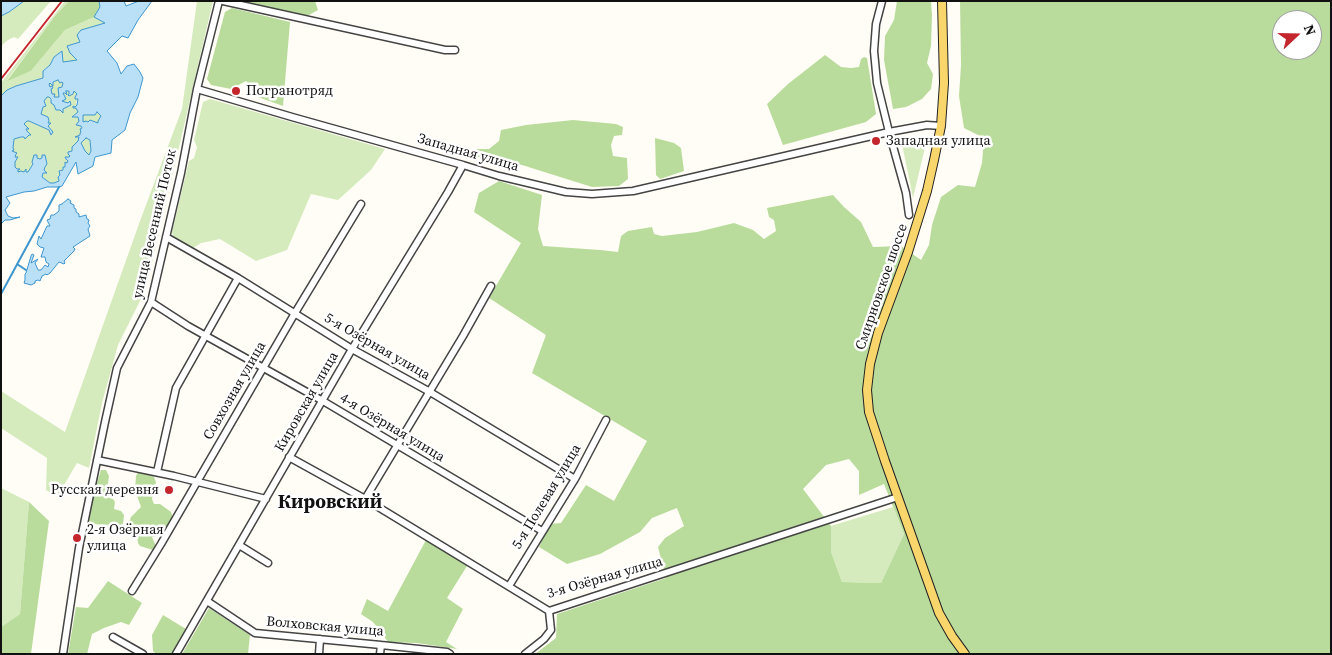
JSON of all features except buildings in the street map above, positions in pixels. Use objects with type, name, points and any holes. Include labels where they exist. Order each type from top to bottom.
[{"type":"main road","name":"Смирновское шоссе","points":[[942,1],[944,84],[940,126],[927,190],[905,261],[878,333],[870,364],[867,390],[869,412],[939,612],[952,636],[965,654]]},
{"type":"street","name":"улица Весенний Поток","points":[[63,654],[79,548],[117,368],[151,302],[181,172],[197,89],[219,1]]},
{"type":"street","points":[[223,1],[445,50],[454,50]]},
{"type":"street","name":"Смирновское шоссе","points":[[882,1],[876,24],[874,53],[877,83],[906,193],[909,215]]},
{"type":"street","name":"Западная улица","points":[[197,89],[499,176],[566,192],[606,194],[633,191],[889,132],[927,125],[940,126]]},
{"type":"street","name":"Кировская улица","points":[[176,654],[352,349],[463,165]]},
{"type":"street","name":"Совхозная улица","points":[[132,592],[361,204]]},
{"type":"street","name":"5-я Озёрная улица","points":[[166,237],[238,278],[352,349],[430,392],[575,479]]},
{"type":"street","points":[[158,472],[176,390],[238,278]]},
{"type":"street","points":[[364,499],[430,392],[491,286]]},
{"type":"street","name":"4-я Озёрная улица","points":[[151,302],[206,336],[323,401],[542,531]]},
{"type":"street","name":"5-я Полевая улица","points":[[509,586],[575,479],[606,420]]},
{"type":"street","name":"3-я Озёрная улица","points":[[289,457],[364,499],[549,611],[898,498]]},
{"type":"street","points":[[97,460],[158,472],[266,499]]},
{"type":"street","points":[[239,545],[268,563]]},
{"type":"street","name":"Волховская улица","points":[[207,601],[255,633],[447,652],[450,654]]},
{"type":"street","points":[[525,654],[544,639],[551,630],[549,611]]},
{"type":"street","points":[[113,637],[143,654]]},
{"type":"street","points":[[319,654],[320,639]]},
{"type":"street","points":[[380,654],[381,645]]},
{"type":"green space","points":[[24,1],[51,1],[18,39],[14,37],[1,46],[1,16]]},
{"type":"green space","points":[[65,1],[69,1],[55,16],[7,80],[31,71],[65,30],[94,17],[106,23],[98,26],[70,53],[78,60],[63,62],[62,52],[54,57],[50,65],[43,70],[43,78],[16,86],[7,90],[1,96],[1,83]]},
{"type":"green space","points":[[69,1],[99,1],[100,7],[94,17],[65,30],[31,71],[7,81],[55,16]]},
{"type":"green space","points":[[197,1],[213,1],[146,289],[118,345],[102,403],[89,468],[77,463],[57,497],[46,490],[47,458],[1,428],[1,391],[65,432],[182,109]]},
{"type":"green space","points":[[237,1],[315,1],[318,10],[307,16]]},
{"type":"green space","points":[[897,1],[931,1],[931,46],[927,63],[933,74],[931,89],[922,99],[906,107],[893,109],[884,60],[885,36],[894,20]]},
{"type":"green space","points":[[960,1],[1331,1],[1331,654],[535,654],[556,638],[557,614],[666,578],[658,547],[665,538],[684,526],[677,508],[652,518],[640,532],[600,554],[567,564],[539,547],[549,524],[561,523],[586,485],[614,501],[647,441],[532,373],[546,335],[489,298],[521,243],[474,212],[479,193],[499,181],[542,195],[538,229],[543,246],[618,252],[621,236],[628,231],[652,227],[654,234],[662,236],[697,232],[734,223],[753,230],[764,239],[776,231],[774,220],[769,217],[767,208],[833,195],[861,222],[873,247],[901,246],[921,260],[929,245],[932,225],[941,197],[958,185],[975,187],[982,163],[984,138],[964,128],[959,96],[961,65]],"holes":[[[849,459],[859,471],[859,495],[884,484],[904,534],[881,583],[842,582],[831,552],[831,526],[803,489],[826,465]]]},
{"type":"green space","points":[[232,8],[290,22],[283,106],[258,97],[255,89],[250,92],[248,89],[249,84],[246,81],[231,89],[211,85],[207,79],[225,12]]},
{"type":"green space","points":[[825,55],[841,67],[851,68],[859,67],[861,59],[867,58],[876,114],[866,122],[783,145],[767,104],[788,84]]},
{"type":"green space","points":[[58,80],[63,83],[59,97],[54,97],[49,84]]},
{"type":"green space","points":[[66,91],[69,91],[69,96],[74,91],[77,94],[77,105],[73,107],[78,112],[76,116],[81,126],[81,135],[76,137],[79,137],[78,141],[72,151],[68,152],[70,156],[66,157],[69,160],[62,170],[59,181],[50,183],[42,177],[47,164],[45,157],[37,158],[28,172],[18,172],[14,167],[18,158],[12,152],[14,139],[30,134],[24,123],[27,121],[49,130],[51,134],[51,129],[48,126],[50,124],[47,124],[48,117],[41,114],[43,107],[46,106],[44,101],[47,96],[62,109],[68,103],[61,101],[63,93],[66,94]]},
{"type":"green space","points":[[210,99],[385,149],[371,170],[338,200],[311,194],[287,250],[256,261],[220,239],[201,243],[193,248],[174,239],[172,232],[189,161],[194,158],[197,147],[194,140],[203,102]]},
{"type":"green space","points":[[97,111],[101,116],[99,124],[83,122],[83,115],[95,115]]},
{"type":"green space","points":[[573,120],[616,124],[623,127],[622,135],[614,136],[611,145],[613,156],[627,158],[628,179],[619,186],[592,187],[522,165],[474,156],[474,152],[477,149],[489,149],[499,141],[501,130],[526,125]]},
{"type":"green space","points":[[923,136],[926,143],[913,198],[901,139]]},
{"type":"green space","points":[[86,138],[90,140],[90,156],[81,143]]},
{"type":"green space","points":[[655,138],[674,143],[681,148],[684,171],[660,179],[656,175]]},
{"type":"green space","points":[[101,470],[106,470],[109,476],[106,497],[113,499],[115,502],[114,509],[121,511],[124,515],[123,524],[118,526],[89,522],[94,492]]},
{"type":"green space","points":[[138,472],[153,475],[156,482],[152,499],[154,504],[160,504],[171,512],[173,518],[164,534],[152,537],[156,546],[153,550],[140,546],[137,535],[130,532],[127,528],[131,517],[141,507],[135,490]]},
{"type":"green space","points":[[1,488],[29,502],[20,614],[1,627]]},
{"type":"green space","points":[[29,502],[49,521],[31,654],[1,654],[1,627],[20,614]]},
{"type":"green space","points":[[893,507],[904,534],[881,583],[842,582],[831,552],[831,526]]},
{"type":"green space","points":[[426,540],[451,554],[467,566],[447,598],[463,609],[446,642],[457,649],[417,643],[388,642],[373,622],[361,614],[367,599],[388,611]]},
{"type":"green space","points":[[108,581],[142,603],[129,625],[121,622],[92,634],[87,654],[68,654],[76,607],[88,608]]},
{"type":"green space","points":[[209,608],[250,635],[248,654],[182,654]]},
{"type":"green space","points":[[163,615],[186,629],[172,654],[156,654],[153,651],[152,635]]},
{"type":"water","points":[[1,1],[24,1],[1,16]]},
{"type":"water","points":[[99,1],[124,1],[126,6],[139,1],[152,1],[128,38],[122,36],[107,51],[117,63],[121,74],[127,66],[134,64],[143,78],[125,130],[112,140],[111,153],[95,157],[93,166],[78,174],[76,162],[62,186],[47,187],[6,197],[10,203],[5,210],[8,216],[13,218],[20,217],[5,220],[1,224],[1,96],[7,90],[16,86],[43,78],[43,71],[50,65],[54,57],[62,51],[63,62],[77,60],[70,53],[67,46],[80,42],[77,35],[81,30],[105,23],[94,17],[100,7]],"holes":[[[58,80],[60,83],[63,83],[62,87],[58,88],[59,97],[54,97],[55,94],[52,94],[51,89],[53,88],[49,84],[53,86],[53,82]],[[66,91],[69,91],[69,96],[74,91],[77,94],[75,97],[75,99],[78,99],[77,105],[73,106],[73,108],[76,108],[78,112],[72,117],[78,117],[79,121],[76,125],[82,128],[80,129],[80,135],[75,137],[79,137],[78,141],[72,147],[72,151],[68,152],[70,156],[65,157],[68,161],[67,163],[65,162],[63,170],[59,171],[59,181],[50,183],[42,177],[43,173],[47,173],[44,170],[47,164],[45,155],[42,155],[40,159],[37,158],[37,155],[34,155],[33,164],[28,172],[26,172],[26,169],[24,172],[18,172],[20,169],[15,167],[18,157],[15,157],[17,153],[12,151],[14,150],[14,139],[21,137],[25,139],[31,135],[26,129],[29,129],[24,124],[27,121],[49,130],[51,135],[53,132],[48,126],[51,123],[48,123],[48,117],[41,114],[43,107],[46,106],[44,101],[49,97],[56,110],[60,110],[63,113],[63,109],[71,105],[70,101],[68,103],[62,101],[66,99],[63,93],[67,95]],[[97,112],[101,116],[98,123],[90,120],[83,122],[83,115],[95,115]],[[86,138],[90,140],[91,151],[89,155],[81,143]]]},
{"type":"water","points":[[68,199],[74,205],[79,217],[86,215],[89,220],[90,226],[88,229],[90,236],[73,247],[74,251],[64,261],[64,264],[59,262],[50,273],[42,276],[40,281],[35,281],[31,285],[24,283],[32,254],[34,255],[31,263],[38,259],[35,263],[38,270],[41,270],[45,265],[48,267],[49,264],[46,262],[45,257],[41,257],[44,248],[37,244],[39,236],[41,239],[47,226],[50,226],[47,220],[50,219],[51,215],[59,211],[59,205]]},
{"type":"waterway","points":[[1,294],[59,187]]},
{"type":"waterway","points":[[17,264],[26,270]]},
{"type":"railway","points":[[1,79],[62,1]]},
{"type":"place","name":"Погранотряд","points":[[236,91]]},
{"type":"place","name":"Западная улица","points":[[876,141]]},
{"type":"place","name":"Русская деревня","points":[[169,490]]},
{"type":"place","name":"2-я Озёрная улица","points":[[77,538]]},
{"type":"district","name":"Кировский","points":[[330,503]]}]
